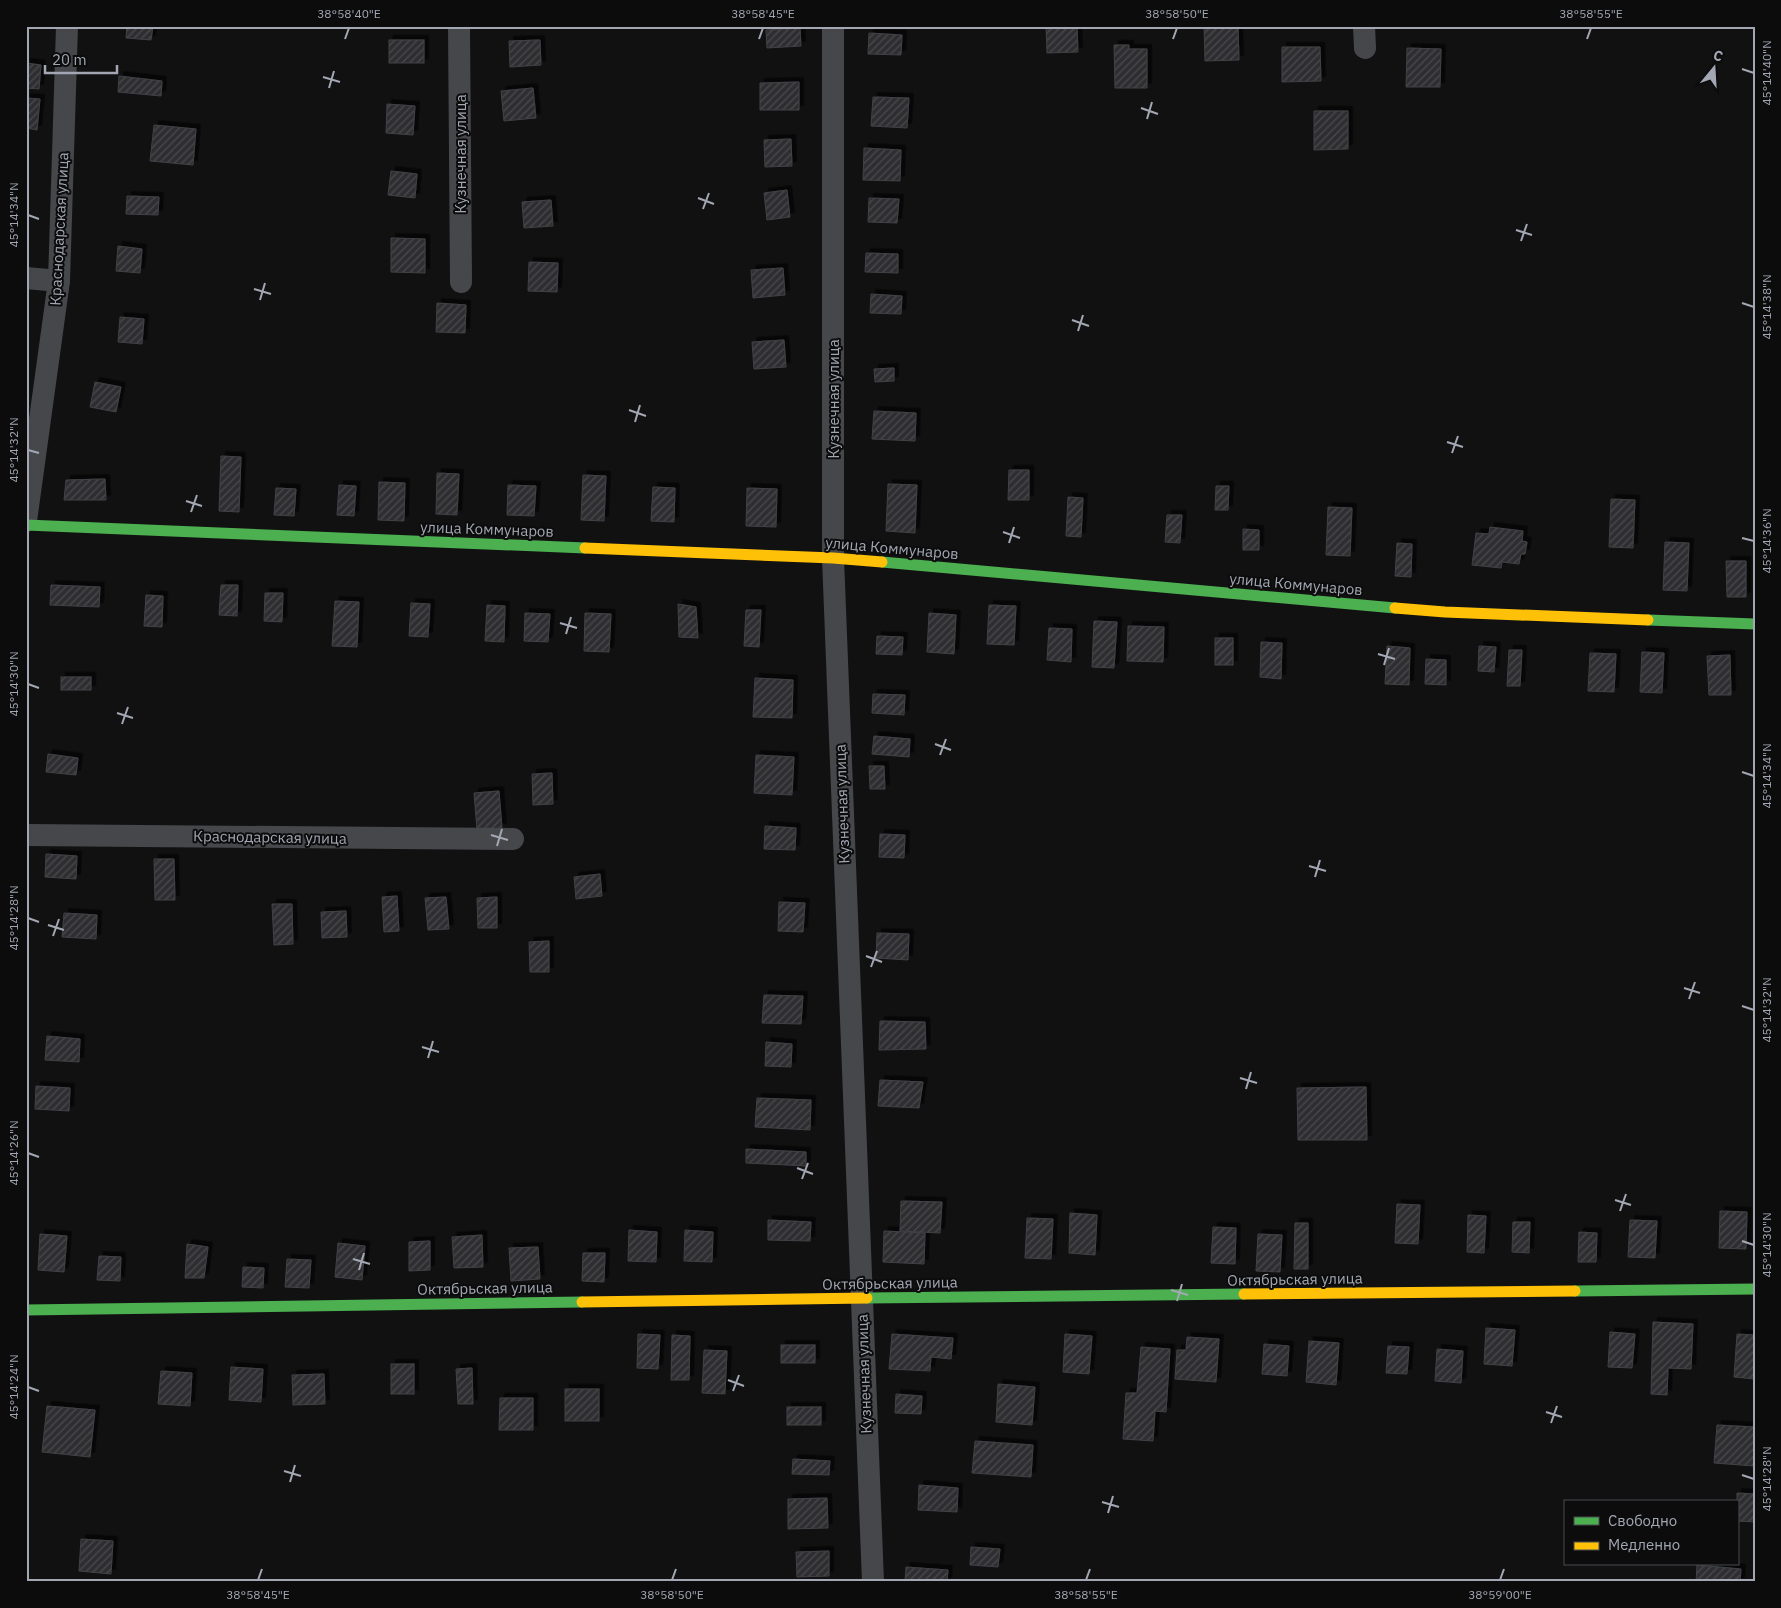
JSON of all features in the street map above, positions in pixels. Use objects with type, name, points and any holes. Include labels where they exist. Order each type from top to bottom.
[{"type":"street","name":"Краснодарская улица","points":[[26,521],[59,280],[66,26]]},
{"type":"street","name":"Кузнечная улица","points":[[459,26],[461,282]]},
{"type":"street","name":"Кузнечная улица","points":[[833,26],[833,558],[873,1582]]},
{"type":"street","points":[[1364,26],[1366,48]]},
{"type":"street","points":[[26,278],[59,280]]},
{"type":"street","name":"улица Коммунаров","points":[[26,525],[833,558],[1445,612],[1755,624]]},
{"type":"street","name":"Краснодарская улица","points":[[26,835],[513,839]]},
{"type":"street","name":"Октябрьская улица","points":[[26,1310],[861,1298],[1755,1290]]},
{"type":"building","points":[[127,26],[153,26],[151,40],[126,38]]},
{"type":"building","points":[[1046,26],[1077,26],[1078,52],[1047,53]]},
{"type":"building","points":[[1204,26],[1238,26],[1239,60],[1205,61]]},
{"type":"building","points":[[800,28],[801,46],[767,48],[766,30]]},
{"type":"building","points":[[869,33],[902,35],[901,55],[868,54]]},
{"type":"building","points":[[389,40],[424,40],[424,63],[389,63]]},
{"type":"building","points":[[540,40],[541,65],[510,67],[509,41]]},
{"type":"building","points":[[1114,45],[1129,45],[1129,49],[1147,49],[1147,88],[1115,88]]},
{"type":"building","points":[[1282,47],[1320,47],[1321,81],[1282,82]]},
{"type":"building","points":[[1407,48],[1441,49],[1440,87],[1406,87]]},
{"type":"building","points":[[26,63],[41,65],[39,89],[26,88]]},
{"type":"building","points":[[119,76],[162,81],[161,96],[118,92]]},
{"type":"building","points":[[799,82],[799,110],[760,110],[760,83]]},
{"type":"building","points":[[533,88],[536,118],[504,121],[501,91]]},
{"type":"building","points":[[873,97],[909,98],[907,128],[871,126]]},
{"type":"building","points":[[26,98],[40,99],[37,130],[26,128]]},
{"type":"building","points":[[387,104],[415,106],[413,135],[386,133]]},
{"type":"building","points":[[1314,111],[1348,111],[1348,149],[1314,150]]},
{"type":"building","points":[[154,125],[196,129],[193,165],[150,161]]},
{"type":"building","points":[[791,139],[792,166],[765,167],[764,140]]},
{"type":"building","points":[[864,148],[901,150],[900,181],[863,180]]},
{"type":"building","points":[[391,171],[417,174],[415,198],[388,195]]},
{"type":"building","points":[[787,190],[790,217],[767,220],[764,193]]},
{"type":"building","points":[[127,196],[159,197],[158,215],[126,214]]},
{"type":"building","points":[[869,198],[899,199],[897,223],[868,222]]},
{"type":"building","points":[[551,200],[553,226],[524,228],[522,202]]},
{"type":"building","points":[[391,238],[425,239],[425,273],[391,272]]},
{"type":"building","points":[[118,246],[142,249],[140,273],[116,271]]},
{"type":"building","points":[[866,253],[898,254],[898,273],[865,272]]},
{"type":"building","points":[[529,262],[558,263],[557,292],[528,291]]},
{"type":"building","points":[[783,268],[785,295],[753,298],[751,270]]},
{"type":"building","points":[[871,294],[902,296],[901,314],[870,313]]},
{"type":"building","points":[[437,303],[466,305],[465,333],[436,332]]},
{"type":"building","points":[[120,317],[144,319],[142,344],[118,342]]},
{"type":"building","points":[[784,340],[786,367],[754,369],[752,342]]},
{"type":"building","points":[[894,368],[894,381],[875,382],[874,369]]},
{"type":"building","points":[[95,382],[121,387],[116,412],[90,407]]},
{"type":"building","points":[[874,411],[916,413],[915,441],[872,439]]},
{"type":"building","points":[[221,456],[241,457],[239,512],[219,511]]},
{"type":"building","points":[[1009,470],[1029,470],[1029,500],[1008,500]]},
{"type":"building","points":[[437,473],[459,474],[457,515],[436,514]]},
{"type":"building","points":[[583,475],[606,476],[604,521],[581,520]]},
{"type":"building","points":[[105,479],[106,500],[64,500],[66,480]]},
{"type":"building","points":[[379,482],[405,483],[404,521],[378,520]]},
{"type":"building","points":[[888,484],[917,485],[915,533],[886,531]]},
{"type":"building","points":[[339,485],[356,486],[354,516],[337,515]]},
{"type":"building","points":[[508,485],[536,486],[534,516],[507,515]]},
{"type":"building","points":[[1216,486],[1229,486],[1228,510],[1215,510]]},
{"type":"building","points":[[653,487],[675,488],[674,522],[651,521]]},
{"type":"building","points":[[276,488],[296,489],[294,516],[274,515]]},
{"type":"building","points":[[747,488],[777,489],[776,527],[746,526]]},
{"type":"building","points":[[1068,497],[1083,498],[1081,537],[1066,536]]},
{"type":"building","points":[[1611,499],[1635,500],[1633,548],[1609,547]]},
{"type":"building","points":[[1328,507],[1352,508],[1350,556],[1326,555]]},
{"type":"building","points":[[1167,515],[1182,515],[1180,543],[1165,542]]},
{"type":"building","points":[[1490,527],[1523,531],[1522,541],[1527,542],[1525,554],[1521,554],[1519,564],[1502,562],[1501,568],[1472,565],[1476,533],[1489,534]]},
{"type":"building","points":[[1243,529],[1259,530],[1259,550],[1243,550]]},
{"type":"building","points":[[1665,542],[1689,543],[1687,591],[1663,590]]},
{"type":"building","points":[[1397,543],[1412,544],[1411,577],[1395,576]]},
{"type":"building","points":[[1726,561],[1746,561],[1746,597],[1727,597]]},
{"type":"building","points":[[51,585],[100,587],[99,607],[50,605]]},
{"type":"building","points":[[221,585],[238,585],[237,616],[219,615]]},
{"type":"building","points":[[265,593],[283,593],[282,622],[264,621]]},
{"type":"building","points":[[146,595],[163,596],[162,627],[144,626]]},
{"type":"building","points":[[335,601],[359,602],[357,647],[332,646]]},
{"type":"building","points":[[411,603],[430,604],[428,637],[409,636]]},
{"type":"building","points":[[678,604],[696,607],[698,638],[679,637]]},
{"type":"building","points":[[487,605],[505,606],[504,642],[485,641]]},
{"type":"building","points":[[989,605],[1016,606],[1014,645],[987,644]]},
{"type":"building","points":[[746,610],[761,610],[759,647],[744,646]]},
{"type":"building","points":[[525,613],[550,614],[548,642],[524,641]]},
{"type":"building","points":[[585,613],[611,614],[609,652],[584,651]]},
{"type":"building","points":[[929,613],[956,615],[954,654],[927,652]]},
{"type":"building","points":[[1094,621],[1117,622],[1114,668],[1092,667]]},
{"type":"building","points":[[1128,626],[1164,627],[1163,662],[1127,661]]},
{"type":"building","points":[[1049,628],[1072,629],[1071,662],[1047,660]]},
{"type":"building","points":[[877,636],[903,637],[902,655],[876,654]]},
{"type":"building","points":[[1215,638],[1233,638],[1233,665],[1215,665]]},
{"type":"building","points":[[1261,642],[1282,643],[1281,679],[1260,677]]},
{"type":"building","points":[[1387,646],[1410,648],[1409,685],[1385,684]]},
{"type":"building","points":[[1479,646],[1496,647],[1494,672],[1478,671]]},
{"type":"building","points":[[1509,650],[1522,650],[1520,686],[1507,686]]},
{"type":"building","points":[[1642,652],[1664,653],[1662,693],[1640,692]]},
{"type":"building","points":[[1590,653],[1616,654],[1614,692],[1588,691]]},
{"type":"building","points":[[1730,655],[1731,695],[1709,695],[1707,656]]},
{"type":"building","points":[[1426,659],[1446,660],[1446,685],[1425,684]]},
{"type":"building","points":[[61,677],[91,677],[91,690],[61,690]]},
{"type":"building","points":[[755,678],[793,680],[792,718],[753,717]]},
{"type":"building","points":[[873,694],[905,695],[904,715],[872,713]]},
{"type":"building","points":[[874,736],[910,739],[909,757],[872,754]]},
{"type":"building","points":[[48,754],[78,758],[76,775],[46,772]]},
{"type":"building","points":[[756,755],[794,757],[792,795],[754,793]]},
{"type":"building","points":[[869,766],[884,766],[885,789],[870,789]]},
{"type":"building","points":[[552,773],[553,804],[533,805],[532,774]]},
{"type":"building","points":[[499,791],[502,828],[477,830],[474,793]]},
{"type":"building","points":[[765,826],[796,828],[795,850],[764,849]]},
{"type":"building","points":[[880,834],[905,835],[904,858],[879,857]]},
{"type":"building","points":[[46,854],[77,856],[76,879],[45,877]]},
{"type":"building","points":[[154,859],[174,859],[175,900],[155,900]]},
{"type":"building","points":[[600,874],[602,896],[576,899],[574,877]]},
{"type":"building","points":[[397,896],[399,931],[384,932],[382,897]]},
{"type":"building","points":[[446,897],[449,929],[428,930],[425,898]]},
{"type":"building","points":[[497,897],[497,928],[478,928],[477,898]]},
{"type":"building","points":[[779,902],[805,903],[803,932],[778,931]]},
{"type":"building","points":[[272,904],[292,904],[293,944],[274,945]]},
{"type":"building","points":[[346,911],[347,937],[322,938],[321,912]]},
{"type":"building","points":[[64,913],[97,915],[96,939],[62,937]]},
{"type":"building","points":[[877,933],[909,934],[908,960],[876,958]]},
{"type":"building","points":[[549,941],[549,972],[530,972],[529,942]]},
{"type":"building","points":[[764,995],[803,996],[801,1024],[762,1023]]},
{"type":"building","points":[[880,1021],[925,1022],[926,1049],[879,1050]]},
{"type":"building","points":[[47,1036],[80,1039],[79,1062],[45,1060]]},
{"type":"building","points":[[766,1042],[792,1044],[791,1067],[765,1066]]},
{"type":"building","points":[[880,1080],[923,1082],[919,1108],[878,1106]]},
{"type":"building","points":[[36,1086],[70,1088],[69,1111],[35,1109]]},
{"type":"building","points":[[1366,1087],[1367,1140],[1298,1140],[1297,1088]]},
{"type":"building","points":[[757,1098],[811,1100],[810,1130],[755,1127]]},
{"type":"building","points":[[746,1149],[806,1152],[806,1166],[746,1163]]},
{"type":"building","points":[[901,1201],[942,1202],[940,1233],[900,1231]]},
{"type":"building","points":[[1397,1204],[1420,1205],[1418,1244],[1395,1243]]},
{"type":"building","points":[[1720,1211],[1747,1212],[1746,1249],[1719,1248]]},
{"type":"building","points":[[1070,1213],[1097,1215],[1095,1255],[1069,1253]]},
{"type":"building","points":[[1468,1215],[1486,1216],[1484,1253],[1467,1252]]},
{"type":"building","points":[[1027,1218],[1053,1219],[1051,1259],[1025,1258]]},
{"type":"building","points":[[768,1220],[811,1222],[810,1241],[768,1240]]},
{"type":"building","points":[[1630,1220],[1657,1221],[1655,1258],[1628,1257]]},
{"type":"building","points":[[1513,1222],[1530,1222],[1529,1253],[1512,1252]]},
{"type":"building","points":[[1295,1223],[1308,1223],[1308,1269],[1294,1269]]},
{"type":"building","points":[[1213,1227],[1236,1228],[1235,1264],[1211,1263]]},
{"type":"building","points":[[629,1230],[657,1232],[656,1262],[628,1261]]},
{"type":"building","points":[[685,1230],[713,1232],[712,1262],[684,1261]]},
{"type":"building","points":[[884,1231],[925,1233],[924,1264],[883,1262]]},
{"type":"building","points":[[1579,1232],[1597,1233],[1596,1262],[1578,1262]]},
{"type":"building","points":[[40,1234],[67,1236],[64,1272],[38,1270]]},
{"type":"building","points":[[1258,1234],[1282,1235],[1280,1272],[1256,1271]]},
{"type":"building","points":[[482,1235],[483,1267],[454,1268],[452,1237]]},
{"type":"building","points":[[430,1241],[430,1270],[409,1271],[409,1242]]},
{"type":"building","points":[[338,1243],[365,1246],[362,1280],[335,1277]]},
{"type":"building","points":[[187,1244],[208,1247],[204,1278],[185,1278]]},
{"type":"building","points":[[538,1247],[540,1279],[511,1281],[509,1248]]},
{"type":"building","points":[[583,1253],[605,1253],[604,1282],[582,1281]]},
{"type":"building","points":[[99,1256],[121,1257],[120,1281],[97,1280]]},
{"type":"building","points":[[287,1259],[311,1260],[309,1288],[285,1287]]},
{"type":"building","points":[[243,1267],[264,1268],[263,1288],[242,1287]]},
{"type":"building","points":[[1653,1322],[1693,1324],[1691,1369],[1668,1368],[1667,1395],[1651,1394]]},
{"type":"building","points":[[1486,1328],[1515,1330],[1512,1366],[1484,1364]]},
{"type":"building","points":[[1610,1332],[1635,1334],[1632,1368],[1608,1367]]},
{"type":"building","points":[[638,1334],[660,1335],[658,1369],[637,1368]]},
{"type":"building","points":[[892,1334],[953,1338],[951,1359],[931,1357],[930,1371],[889,1369]]},
{"type":"building","points":[[1065,1334],[1092,1336],[1089,1374],[1063,1372]]},
{"type":"building","points":[[1737,1334],[1755,1335],[1755,1379],[1734,1377]]},
{"type":"building","points":[[672,1335],[690,1336],[689,1380],[671,1380]]},
{"type":"building","points":[[1187,1337],[1219,1339],[1216,1382],[1175,1379],[1177,1350],[1186,1350]]},
{"type":"building","points":[[1309,1341],[1339,1343],[1336,1385],[1306,1382]]},
{"type":"building","points":[[1264,1344],[1289,1346],[1287,1376],[1262,1374]]},
{"type":"building","points":[[781,1345],[815,1345],[815,1363],[781,1363]]},
{"type":"building","points":[[1388,1346],[1409,1347],[1407,1374],[1386,1373]]},
{"type":"building","points":[[1141,1347],[1170,1349],[1166,1412],[1155,1411],[1153,1441],[1123,1439],[1126,1393],[1137,1393]]},
{"type":"building","points":[[1437,1349],[1463,1351],[1461,1383],[1435,1381]]},
{"type":"building","points":[[704,1350],[727,1351],[725,1394],[702,1393]]},
{"type":"building","points":[[391,1364],[414,1364],[414,1394],[391,1394]]},
{"type":"building","points":[[231,1367],[263,1369],[261,1402],[229,1400]]},
{"type":"building","points":[[472,1368],[473,1404],[458,1404],[456,1369]]},
{"type":"building","points":[[161,1371],[192,1373],[190,1406],[158,1404]]},
{"type":"building","points":[[324,1374],[325,1404],[293,1405],[292,1375]]},
{"type":"building","points":[[998,1384],[1035,1387],[1032,1425],[996,1422]]},
{"type":"building","points":[[565,1389],[599,1389],[599,1421],[565,1421]]},
{"type":"building","points":[[896,1394],[922,1396],[921,1414],[895,1413]]},
{"type":"building","points":[[500,1398],[533,1398],[533,1430],[499,1430]]},
{"type":"building","points":[[47,1406],[95,1410],[90,1457],[42,1452]]},
{"type":"building","points":[[787,1407],[821,1407],[821,1425],[787,1425]]},
{"type":"building","points":[[1717,1425],[1755,1427],[1754,1466],[1714,1463]]},
{"type":"building","points":[[975,1441],[1033,1445],[1031,1477],[972,1473]]},
{"type":"building","points":[[793,1459],[830,1461],[829,1475],[792,1474]]},
{"type":"building","points":[[919,1485],[958,1488],[957,1512],[918,1510]]},
{"type":"building","points":[[1737,1493],[1755,1494],[1755,1522],[1738,1521]]},
{"type":"building","points":[[827,1498],[828,1528],[788,1529],[788,1499]]},
{"type":"building","points":[[81,1539],[113,1541],[111,1574],[79,1571]]},
{"type":"building","points":[[971,1547],[1000,1549],[998,1567],[970,1565]]},
{"type":"building","points":[[829,1551],[829,1576],[797,1577],[796,1552]]},
{"type":"building","points":[[1697,1566],[1741,1569],[1740,1582],[1696,1582]]},
{"type":"building","points":[[906,1567],[948,1570],[947,1582],[905,1582]]},
{"type":"traffic: fast","points":[[26,525],[585,548]]},
{"type":"traffic: fast","points":[[882,562],[1395,608]]},
{"type":"traffic: fast","points":[[1648,620],[1755,624]]},
{"type":"traffic: fast","points":[[1575,1291],[1755,1289]]},
{"type":"traffic: fast","points":[[867,1298],[1244,1294]]},
{"type":"traffic: fast","points":[[26,1310],[582,1302]]},
{"type":"traffic: slow","points":[[585,548],[833,558],[882,562]]},
{"type":"traffic: slow","points":[[1395,608],[1445,612],[1648,620]]},
{"type":"traffic: slow","points":[[1244,1294],[1575,1291]]},
{"type":"traffic: slow","points":[[582,1302],[867,1298]]}]
